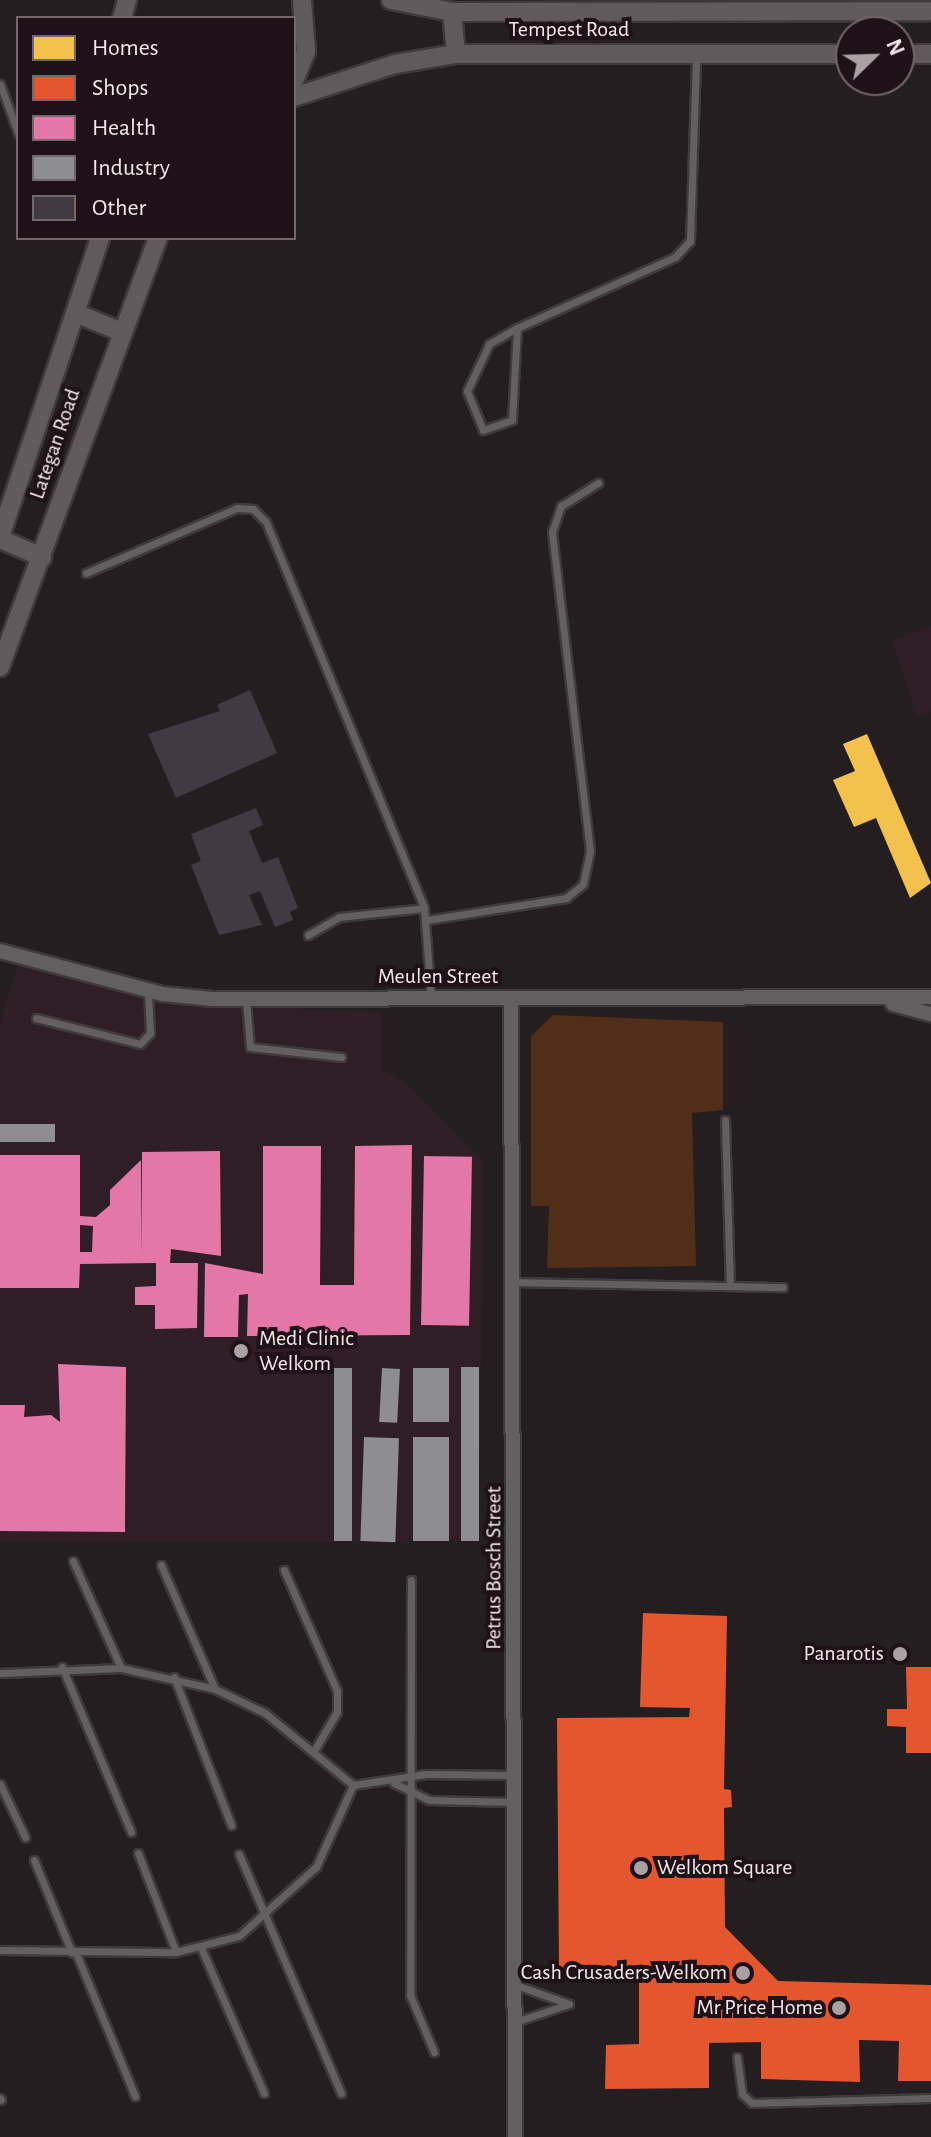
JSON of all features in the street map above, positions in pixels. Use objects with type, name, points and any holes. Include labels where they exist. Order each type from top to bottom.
[{"type":"street","points":[[296,76],[306,51],[302,0]]},
{"type":"street","name":"Tempest Road","points":[[391,0],[452,12],[692,5],[931,11]]},
{"type":"street","points":[[452,12],[456,54]]},
{"type":"street","name":"Tempest Road","points":[[296,96],[395,64],[456,54],[835,54]]},
{"type":"street","name":"Lategan Road","points":[[0,538],[78,314],[99,240]]},
{"type":"street","name":"Lategan Road","points":[[0,667],[42,557],[119,331],[157,240]]},
{"type":"street","points":[[78,314],[119,331]]},
{"type":"street","points":[[0,538],[42,557]]},
{"type":"street","name":"Meulen Street","points":[[0,951],[148,990],[246,1000],[881,1001],[931,997]]},
{"type":"street","name":"Petrus Bosch Street","points":[[511,999],[515,1282],[515,2137]]},
{"type":"street","name":"Meulen Street","points":[[881,1001],[931,1014]]},
{"type":"lane","points":[[517,328],[512,420],[483,430],[469,408],[473,369],[489,344],[517,328],[675,257],[690,241],[696,54]]},
{"type":"lane","points":[[0,84],[16,128]]},
{"type":"lane","points":[[427,920],[566,898],[583,884],[590,851],[552,532],[561,506],[598,483]]},
{"type":"lane","points":[[86,573],[237,508],[253,509],[266,522],[424,908],[431,999]]},
{"type":"lane","points":[[308,935],[339,917],[424,908]]},
{"type":"lane","points":[[36,1018],[140,1044],[150,1033],[148,990]]},
{"type":"lane","points":[[246,1000],[250,1047],[341,1057]]},
{"type":"lane","points":[[725,1120],[730,1286]]},
{"type":"lane","points":[[515,1282],[783,1287]]},
{"type":"lane","points":[[73,1561],[121,1668]]},
{"type":"lane","points":[[161,1565],[215,1689]]},
{"type":"lane","points":[[284,1570],[337,1691],[337,1712],[315,1749]]},
{"type":"lane","points":[[411,1580],[413,1794],[410,1995],[434,2052]]},
{"type":"lane","points":[[0,1673],[62,1667],[121,1668],[174,1677],[215,1689],[315,1749],[353,1785],[394,1782],[413,1776],[516,1775]]},
{"type":"lane","points":[[62,1667],[131,1832]]},
{"type":"lane","points":[[174,1677],[231,1825]]},
{"type":"lane","points":[[394,1782],[413,1794],[515,1803]]},
{"type":"lane","points":[[0,1784],[25,1837]]},
{"type":"lane","points":[[0,1950],[74,1953],[202,1950],[263,1920],[316,1867],[353,1785]]},
{"type":"lane","points":[[138,1853],[176,1952]]},
{"type":"lane","points":[[239,1854],[263,1920],[341,2093]]},
{"type":"lane","points":[[34,1860],[135,2096]]},
{"type":"lane","points":[[202,1950],[264,2093]]},
{"type":"lane","points":[[515,2022],[569,2004],[516,1985]]},
{"type":"lane","points":[[737,2057],[742,2094],[752,2103],[931,2098]]},
{"type":"shaded area","points":[[931,625],[931,711],[918,717],[892,641]]},
{"type":"shaded area","name":"Medi Clinic Welkom","points":[[18,965],[166,1003],[382,1012],[383,1070],[406,1083],[483,1162],[479,1541],[0,1542],[0,1023]]},
{"type":"shaded area","points":[[553,1015],[723,1022],[723,1110],[692,1113],[696,1266],[547,1268],[549,1206],[531,1206],[531,1036]]},
{"type":"building: Homes","points":[[867,734],[931,883],[910,898],[876,818],[854,827],[833,780],[855,771],[843,744]]},
{"type":"building: Shops","name":"Welkom Square","points":[[643,1613],[727,1616],[724,1789],[731,1790],[732,1807],[724,1808],[725,1927],[778,1981],[931,1985],[931,2081],[898,2081],[899,2041],[859,2040],[860,2082],[761,2079],[761,2042],[709,2043],[709,2088],[605,2089],[606,2045],[639,2044],[639,1969],[559,1968],[557,1718],[689,1717],[690,1708],[640,1707]]},
{"type":"building: Shops","points":[[906,1667],[931,1667],[931,1753],[906,1753],[906,1727],[887,1726],[887,1709],[907,1709]]},
{"type":"building: Health","points":[[412,1145],[410,1335],[247,1336],[248,1294],[239,1295],[238,1337],[204,1337],[205,1263],[263,1274],[263,1146],[321,1146],[320,1285],[354,1285],[355,1146]]},
{"type":"building: Health","points":[[220,1151],[221,1256],[171,1249],[170,1263],[198,1263],[197,1328],[155,1329],[155,1305],[135,1305],[135,1287],[156,1286],[156,1263],[80,1264],[79,1288],[0,1288],[0,1155],[80,1155],[80,1216],[96,1217],[110,1205],[110,1190],[141,1160],[142,1257],[142,1152]],"holes":[[[80,1225],[93,1226],[92,1252],[80,1252]]]},
{"type":"building: Health","points":[[424,1156],[472,1157],[469,1326],[421,1325]]},
{"type":"building: Health","points":[[58,1364],[126,1367],[125,1532],[0,1531],[0,1405],[25,1405],[24,1417],[51,1415],[60,1422]]},
{"type":"building: Industry","points":[[0,1124],[55,1124],[55,1142],[0,1142]]},
{"type":"building: Industry","points":[[461,1367],[479,1367],[479,1541],[461,1541]]},
{"type":"building: Industry","points":[[334,1368],[352,1368],[352,1541],[334,1541]]},
{"type":"building: Industry","points":[[382,1368],[400,1369],[397,1423],[379,1422]]},
{"type":"building: Industry","points":[[413,1368],[449,1368],[449,1422],[413,1422]]},
{"type":"building: Industry","points":[[364,1437],[399,1438],[395,1542],[360,1541]]},
{"type":"building: Industry","points":[[413,1437],[449,1437],[449,1541],[413,1541]]},
{"type":"building: Other","points":[[250,690],[277,753],[176,798],[148,734],[220,711],[217,705]]},
{"type":"building: Other","points":[[256,808],[263,825],[249,831],[262,863],[278,857],[298,908],[290,912],[293,920],[275,927],[260,891],[249,895],[262,925],[219,935],[191,865],[201,861],[191,834]]},
{"type":"place","name":"Medi Clinic Welkom","points":[[241,1351]]},
{"type":"place","name":"Panarotis","points":[[900,1654]]},
{"type":"place","name":"Welkom Square","points":[[641,1868]]},
{"type":"place","name":"Cash Crusaders-Welkom","points":[[743,1973]]},
{"type":"place","name":"Mr Price Home","points":[[839,2008]]}]
